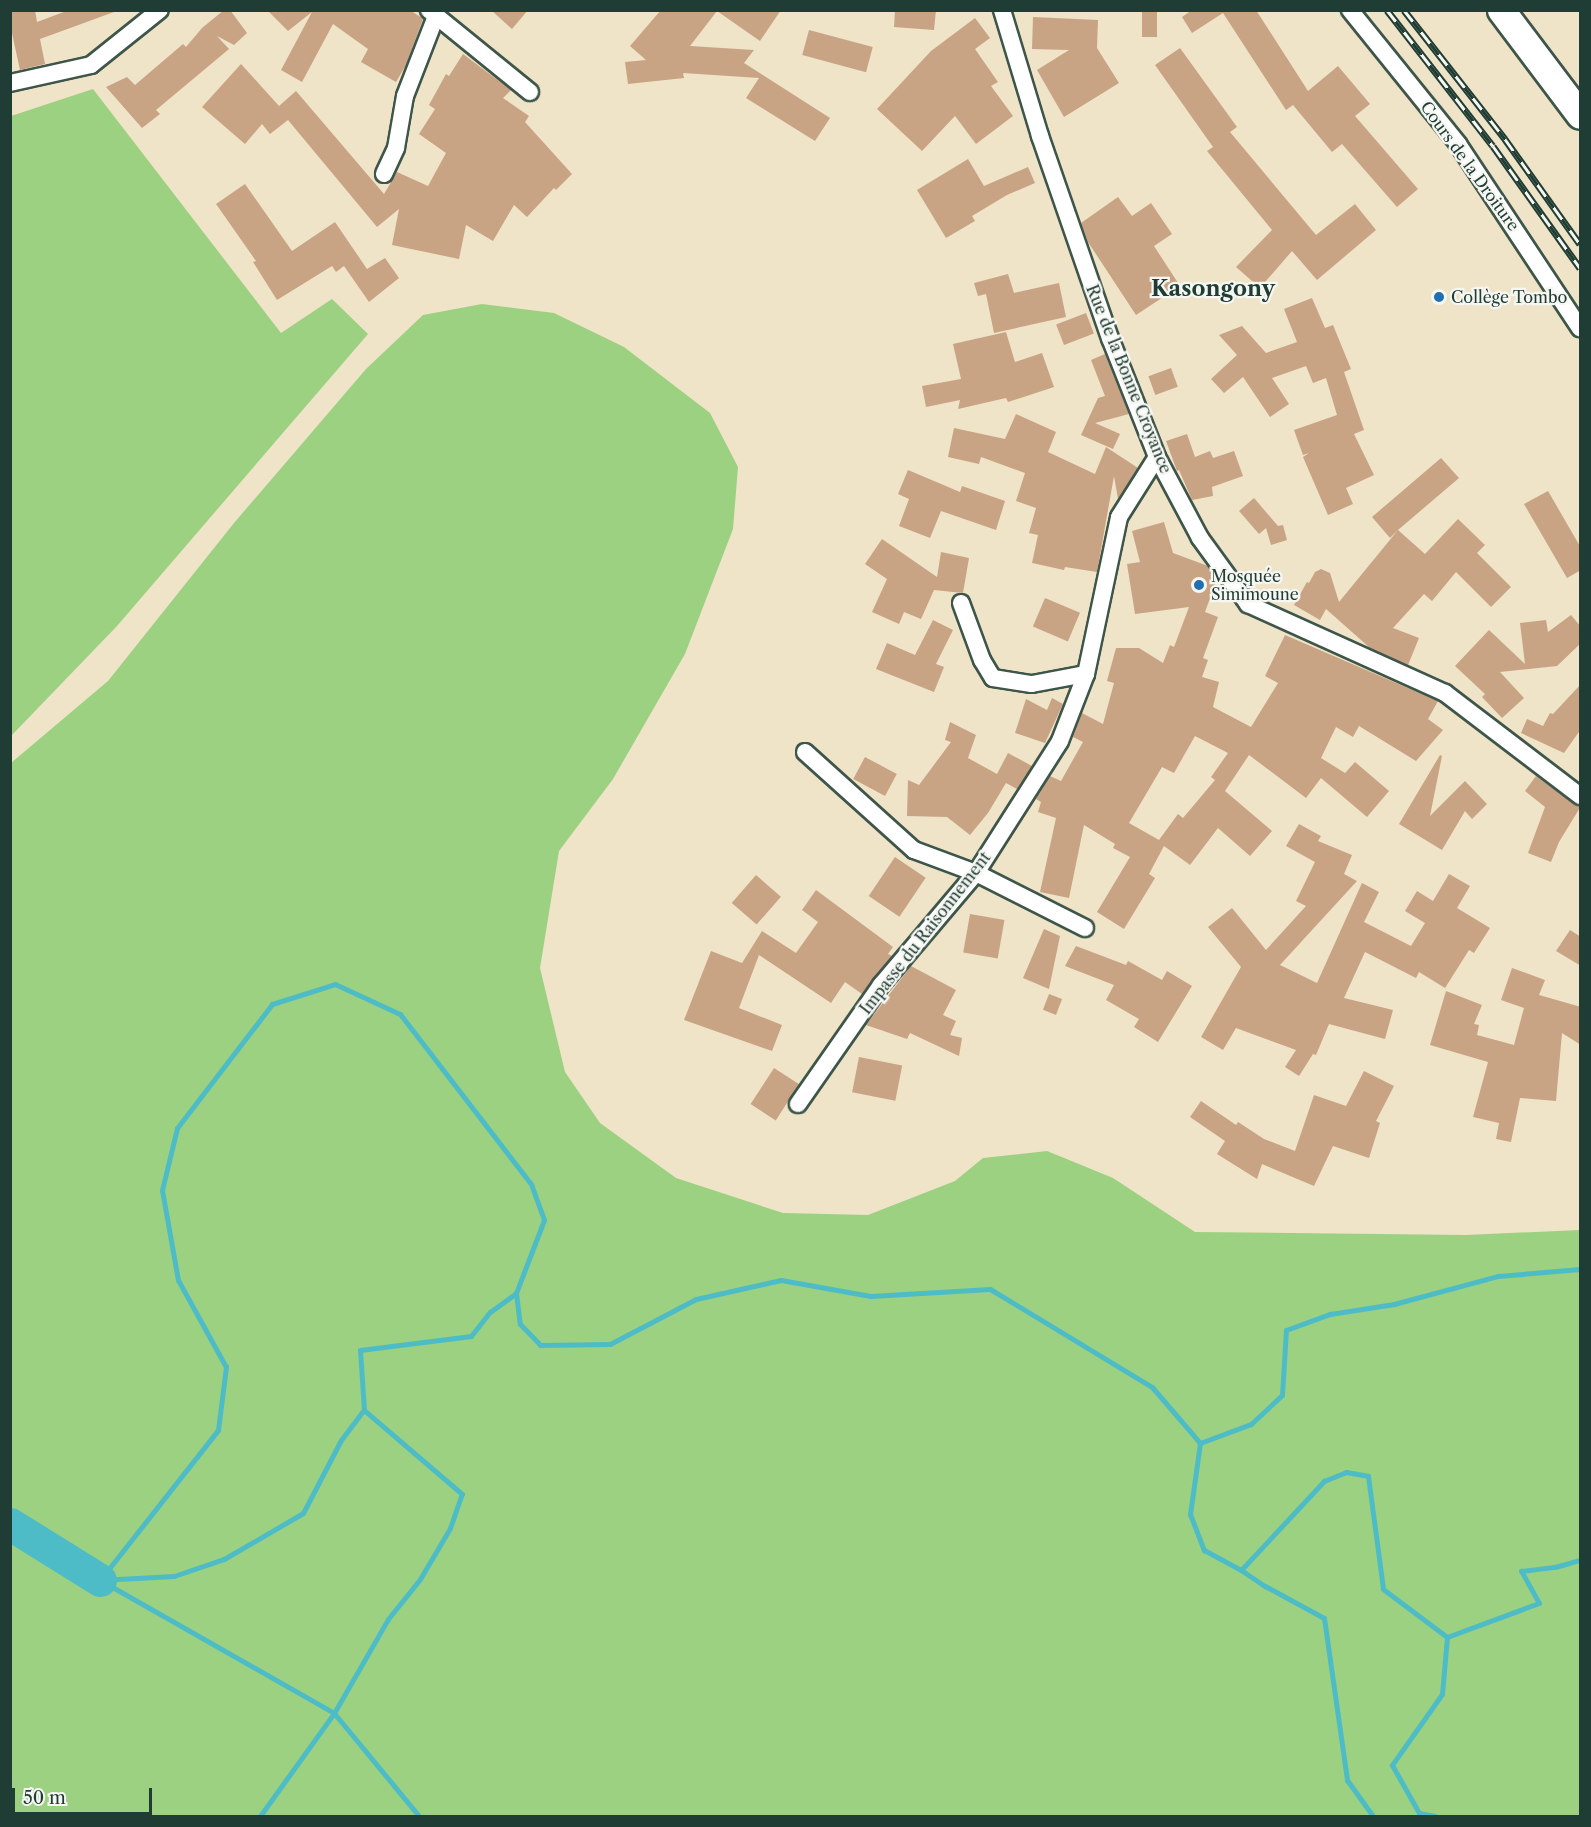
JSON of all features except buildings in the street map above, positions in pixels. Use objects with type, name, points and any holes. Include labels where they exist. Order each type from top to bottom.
[{"type":"main road","points":[[1501,10],[1581,114]]},
{"type":"street","points":[[10,83],[91,65],[160,10]]},
{"type":"street","name":"Rue de la Bonne Croyance","points":[[1002,10],[1048,159],[1110,338],[1157,457],[1200,538],[1248,604],[1446,693],[1581,796]]},
{"type":"street","name":"Cours de la Droiture","points":[[1350,10],[1458,144],[1581,328]]},
{"type":"street","points":[[384,174],[396,148],[405,96],[432,13],[530,93]]},
{"type":"street","name":"Impasse du Raisonnement","points":[[798,1104],[881,985],[976,873],[1060,741],[1086,674],[1119,517],[1157,457]]},
{"type":"street","points":[[961,603],[982,660],[993,678],[1032,684],[1086,674]]},
{"type":"street","points":[[806,752],[914,850],[976,873],[1085,928]]},
{"type":"green space","points":[[93,89],[281,333],[332,299],[368,334],[117,626],[12,735],[11,116]]},
{"type":"green space","points":[[482,304],[554,313],[624,347],[710,413],[738,467],[733,529],[685,654],[613,779],[559,851],[540,968],[565,1072],[600,1123],[676,1178],[783,1213],[868,1215],[955,1181],[983,1158],[1047,1151],[1113,1178],[1195,1232],[1466,1235],[1580,1230],[1580,1816],[11,1816],[11,763],[108,681],[234,523],[366,369],[423,315]]},
{"type":"waterway","points":[[100,1580],[218,1430],[226,1367],[178,1280],[162,1190],[177,1128],[272,1004],[335,984],[400,1014],[531,1184],[544,1220],[516,1293],[520,1324],[540,1345],[610,1344],[696,1299],[781,1280],[871,1296],[990,1289],[1152,1387],[1200,1443],[1190,1514],[1204,1550],[1241,1570],[1324,1481],[1346,1472],[1368,1476],[1383,1589],[1447,1637],[1442,1694],[1392,1765],[1419,1813],[1435,1816]]},
{"type":"waterway","points":[[1200,1443],[1251,1424],[1282,1395],[1286,1330],[1330,1314],[1394,1304],[1498,1276],[1580,1269]]},
{"type":"waterway","points":[[100,1580],[174,1576],[224,1559],[303,1513],[341,1440],[364,1410],[360,1350],[471,1336],[490,1312],[516,1293]]},
{"type":"waterway","points":[[260,1816],[334,1713],[388,1619],[420,1579],[450,1528],[462,1494],[364,1410]]},
{"type":"waterway","points":[[10,1524],[100,1580]]},
{"type":"waterway","points":[[1447,1637],[1539,1603],[1521,1571],[1555,1567],[1580,1560]]},
{"type":"waterway","points":[[1241,1570],[1265,1586],[1324,1618],[1347,1780],[1373,1816]]},
{"type":"waterway","points":[[100,1580],[334,1713],[419,1816]]},
{"type":"railway","points":[[1387,10],[1493,146],[1580,268]]},
{"type":"railway","points":[[1404,10],[1505,139],[1580,244]]},
{"type":"place","name":"Collège Tombo","points":[[1439,297]]},
{"type":"place","name":"Mosquée Simimoune","points":[[1199,585]]},
{"type":"district","name":"Kasongony","points":[[1213,289]]}]
